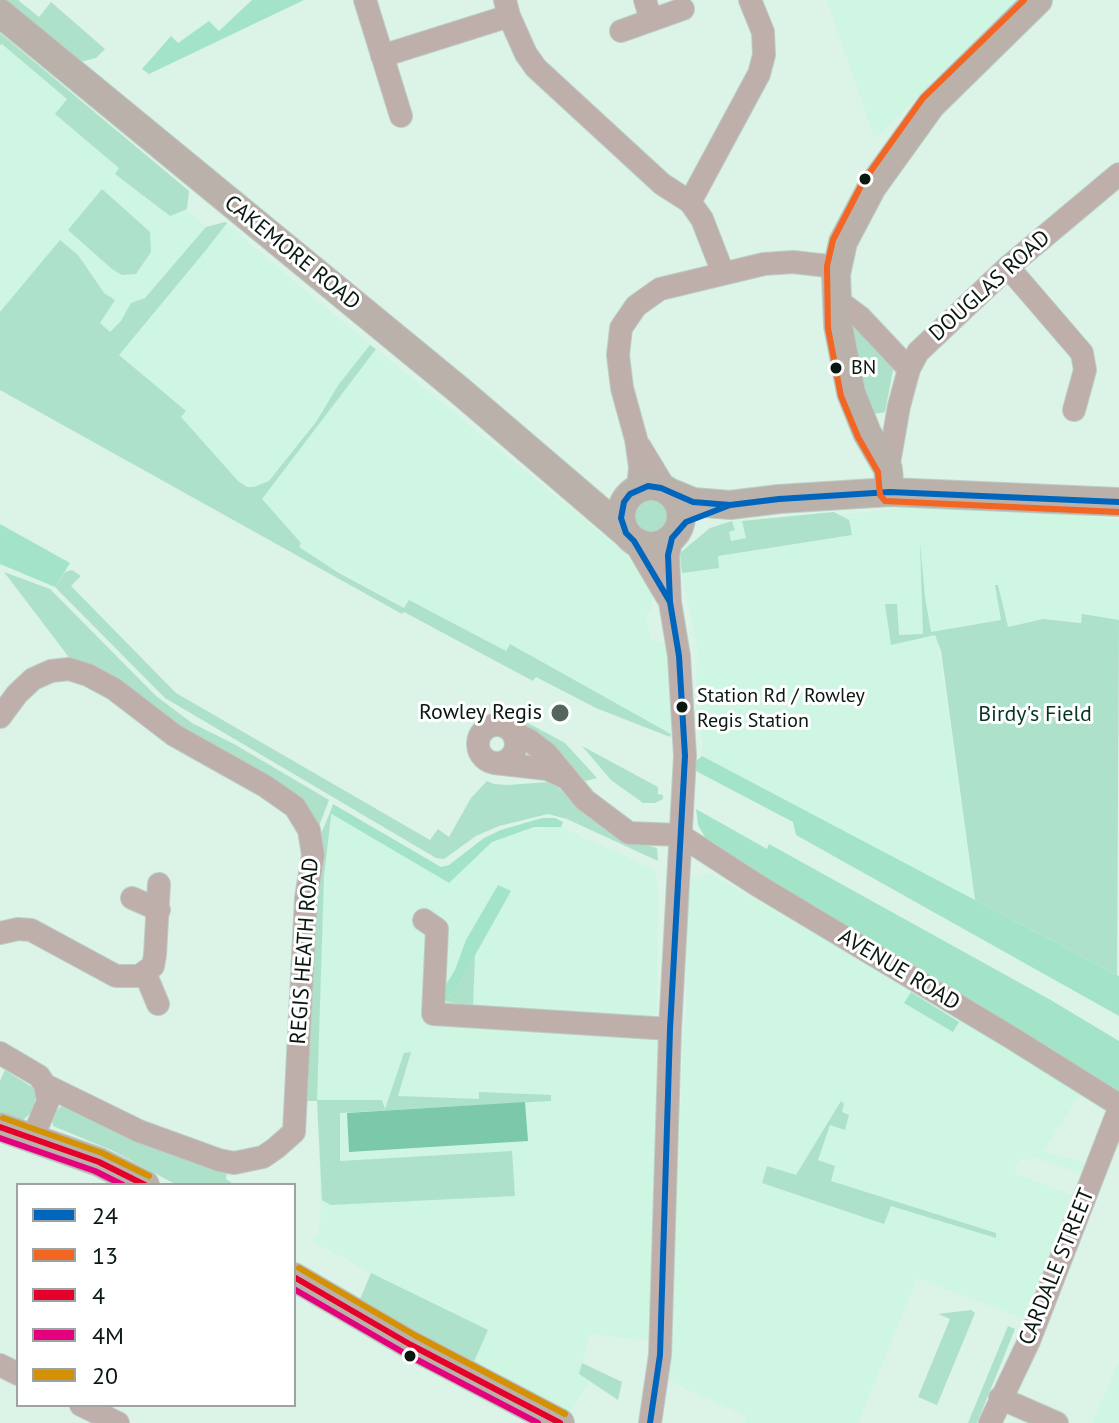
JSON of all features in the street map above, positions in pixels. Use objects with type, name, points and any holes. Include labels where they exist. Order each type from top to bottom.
[{"type":"main road","points":[[889,481],[851,393],[838,326],[837,267],[843,242],[872,187],[931,105],[1038,0]]},
{"type":"main road","name":"CAKEMORE ROAD","points":[[0,13],[459,390],[630,537]]},
{"type":"main road","points":[[581,497],[603,499],[655,486],[693,502],[730,505],[889,481],[1119,502]]},
{"type":"main road","points":[[634,492],[621,511],[630,537],[645,545],[658,545],[674,535],[686,522],[730,505]]},
{"type":"main road","points":[[668,492],[680,510],[681,520],[674,535]]},
{"type":"main road","points":[[0,1127],[99,1162],[141,1183]]},
{"type":"main road","points":[[296,1278],[411,1345],[560,1423]]},
{"type":"street","points":[[365,0],[401,116]]},
{"type":"street","points":[[690,202],[759,74],[764,55],[763,32],[750,0]]},
{"type":"street","points":[[382,56],[507,8],[526,54],[536,68],[662,184],[690,202],[702,219],[723,273]]},
{"type":"street","points":[[621,31],[648,10],[683,9]]},
{"type":"street","name":"DOUGLAS ROAD","points":[[889,481],[899,406],[909,369],[918,352],[1008,267],[1119,174]]},
{"type":"street","points":[[634,492],[640,467],[622,388],[618,355],[621,328],[636,306],[660,289],[723,273],[779,263],[837,267]]},
{"type":"street","points":[[1008,267],[1082,353],[1085,370],[1074,410]]},
{"type":"street","points":[[836,299],[860,317],[909,369]]},
{"type":"street","points":[[636,439],[668,492]]},
{"type":"street","points":[[650,1423],[660,1355],[670,1029],[686,730],[670,602],[668,555],[674,535]]},
{"type":"street","points":[[630,537],[670,602]]},
{"type":"street","name":"REGIS HEATH ROAD","points":[[0,717],[17,694],[42,675],[69,669],[88,675],[114,689],[174,735],[265,786],[295,807],[309,830],[313,855],[306,898],[294,1132],[263,1157],[234,1163],[219,1160],[139,1131],[45,1085],[39,1076],[0,1053]]},
{"type":"street","points":[[565,778],[547,769],[486,761],[478,750],[480,736],[485,729],[496,725],[529,740],[547,754],[585,800],[629,833],[680,835]]},
{"type":"street","points":[[494,763],[505,762],[514,753],[516,742],[511,731]]},
{"type":"street","name":"AVENUE ROAD","points":[[680,835],[1119,1107]]},
{"type":"street","points":[[0,933],[31,930],[116,976],[128,978],[145,973],[153,966],[155,955],[159,884]]},
{"type":"street","points":[[132,898],[159,910]]},
{"type":"street","points":[[424,920],[437,929],[433,1014],[670,1029]]},
{"type":"street","points":[[145,973],[158,1004]]},
{"type":"street","points":[[33,1137],[48,1101],[45,1085]]},
{"type":"street","name":"CARDALE STREET","points":[[990,1423],[1029,1341],[1119,1107]]},
{"type":"street","points":[[1000,1398],[1057,1423]]},
{"type":"street","points":[[85,1407],[118,1423]]},
{"type":"shaded area","points":[[252,0],[304,0],[149,74],[142,69],[171,36],[178,43],[209,21],[219,31]]},
{"type":"shaded area","points":[[827,0],[1017,0],[875,139]]},
{"type":"shaded area","points":[[0,33],[184,209],[206,227],[227,223],[621,550],[637,568],[652,594],[652,608],[646,616],[651,640],[664,642],[670,664],[671,734],[509,644],[506,651],[409,600],[405,608],[0,382]]},
{"type":"shaded area","points":[[919,506],[1043,512],[1119,520],[1119,624],[1043,619],[938,642],[975,900],[702,756],[703,743],[696,718],[697,645],[679,562],[684,548],[710,528],[732,521],[834,512],[842,515]]},
{"type":"shaded area","points":[[0,524],[70,563],[55,587],[0,564]]},
{"type":"shaded area","points":[[702,756],[1119,976],[1119,1016],[796,835],[793,822],[694,770],[696,761]]},
{"type":"shaded area","points":[[333,804],[441,867],[449,865],[484,838],[501,830],[542,818],[555,818],[563,822],[561,827],[534,827],[492,842],[449,883],[330,813]]},
{"type":"shaded area","points":[[696,809],[767,849],[769,844],[1119,1041],[1119,1096],[710,846],[698,825]]},
{"type":"shaded area","points":[[330,813],[448,883],[492,842],[547,826],[561,827],[655,870],[658,886],[654,1336],[644,1340],[590,1334],[579,1374],[589,1382],[563,1423],[358,1304],[371,1273],[312,1241],[317,1235],[321,1218],[317,1101],[296,1101],[318,841]]},
{"type":"shaded area","points":[[710,874],[833,944],[848,940],[1087,1084],[1043,1151],[1098,1167],[1093,1178],[1033,1157],[1026,1161],[1020,1159],[1014,1167],[1016,1174],[1085,1200],[1036,1323],[917,1278],[858,1423],[745,1423],[747,1416],[669,1381],[687,1005],[685,945],[691,879]]},
{"type":"shaded area","points":[[498,885],[511,891],[454,993],[447,996],[447,1002],[441,995],[455,970],[466,940]]},
{"type":"shaded area","points":[[911,992],[959,1022],[953,1032],[904,1003]]},
{"type":"shaded area","points":[[525,1102],[528,1141],[349,1152],[347,1113]]},
{"type":"shaded area","points":[[1119,1362],[1119,1423],[1092,1423]]},
{"type":"green space","points":[[2,0],[18,0],[39,17],[51,2],[105,49],[96,58],[80,62]]},
{"type":"green space","points":[[0,33],[189,191],[187,209],[170,216],[115,174],[119,168],[55,114],[67,99],[0,45]]},
{"type":"green space","points":[[102,189],[150,232],[151,252],[136,274],[122,275],[112,269],[68,230]]},
{"type":"green space","points":[[225,222],[206,250],[119,355],[186,411],[181,417],[238,481],[247,487],[254,487],[269,481],[316,422],[339,384],[370,345],[376,349],[262,499],[301,543],[299,547],[339,573],[404,608],[409,600],[506,651],[510,644],[671,734],[670,737],[596,708],[536,677],[533,681],[404,612],[402,614],[0,390],[0,312],[60,240],[78,255],[104,293],[115,300],[100,323],[110,332],[121,321],[131,303],[145,298],[206,227]]},
{"type":"green space","points":[[850,320],[892,362],[885,412],[869,415]]},
{"type":"green space","points":[[650,500],[662,505],[667,517],[662,529],[650,534],[638,529],[633,517],[638,505]]},
{"type":"green space","points":[[834,512],[849,520],[852,535],[718,556],[719,568],[682,573],[680,553],[710,528],[732,521],[735,530],[729,532],[731,541],[746,538],[742,521]]},
{"type":"green space","name":"Birdy's Field","points":[[920,542],[931,632],[1001,620],[995,585],[998,585],[1008,627],[1043,619],[1081,623],[1082,614],[1119,620],[1117,975],[975,900],[941,651],[935,635],[891,645],[885,604],[897,604],[899,635],[923,634]]},
{"type":"green space","points":[[72,570],[81,576],[71,586],[176,693],[430,840],[438,829],[449,837],[471,798],[487,781],[508,785],[548,782],[559,788],[580,811],[616,837],[657,848],[658,861],[567,819],[548,814],[499,826],[476,836],[444,859],[436,858],[165,698],[55,587],[65,572]]},
{"type":"green space","points":[[4,572],[50,589],[156,696],[192,723],[329,800],[316,834],[70,662]]},
{"type":"green space","points":[[513,715],[565,743],[597,778],[585,781],[561,755]]},
{"type":"green space","points":[[582,746],[658,787],[658,794],[663,795],[663,799],[643,803],[611,780]]},
{"type":"green space","points":[[332,808],[324,876],[317,1100],[382,1100],[385,1109],[404,1053],[411,1052],[398,1096],[479,1099],[479,1092],[551,1095],[551,1101],[340,1113],[340,1161],[512,1151],[515,1196],[331,1205],[322,1200],[317,1101],[305,1101],[318,841]]},
{"type":"green space","points":[[475,955],[473,1006],[447,1002],[447,996],[454,993]]},
{"type":"green space","points":[[5,1070],[32,1087],[36,1095],[33,1111],[23,1120],[0,1114],[0,1081]]},
{"type":"green space","points":[[841,1101],[844,1104],[842,1112],[849,1115],[845,1130],[830,1125],[818,1160],[835,1166],[831,1181],[996,1233],[996,1238],[891,1206],[884,1224],[762,1183],[767,1166],[796,1175]]},
{"type":"green space","points":[[71,1106],[227,1171],[226,1179],[232,1183],[173,1183],[111,1150],[53,1126],[52,1119],[60,1107]]},
{"type":"green space","points":[[371,1273],[488,1330],[472,1366],[358,1304]]},
{"type":"green space","points":[[971,1310],[975,1313],[937,1405],[918,1397],[950,1319],[938,1314]]},
{"type":"green space","points":[[1008,1326],[1015,1329],[977,1423],[968,1423]]},
{"type":"green space","points":[[582,1363],[622,1382],[618,1400],[579,1374]]},
{"type":"transit line","name":"13","points":[[1024,0],[923,98],[863,182],[833,240],[827,266],[828,328],[841,396],[858,437],[878,472],[880,495],[885,501],[1119,512]]},
{"type":"transit line","name":"24","points":[[670,602],[634,541],[626,533],[621,518],[624,502],[630,494],[648,486],[661,488],[693,502],[730,505],[890,492],[1119,502]]},
{"type":"transit line","name":"24","points":[[650,1423],[660,1355],[670,1029],[685,756],[679,656],[670,602],[668,555],[672,538],[686,522],[730,505]]},
{"type":"transit line","name":"20","points":[[3,1118],[102,1153],[149,1176]]},
{"type":"transit line","name":"4","points":[[0,1127],[99,1162],[141,1183]]},
{"type":"transit line","name":"4M","points":[[0,1138],[95,1171],[119,1183]]},
{"type":"transit line","name":"20","points":[[299,1268],[416,1336],[565,1414]]},
{"type":"transit line","name":"4","points":[[296,1278],[411,1345],[560,1423]]},
{"type":"transit line","name":"4M","points":[[296,1290],[406,1354],[538,1423]]},
{"type":"place","name":"BN","points":[[836,368]]},
{"type":"place","name":"Station Rd / Rowley Regis Station","points":[[682,707]]},
{"type":"place","name":"Rowley Regis","points":[[560,713]]}]
